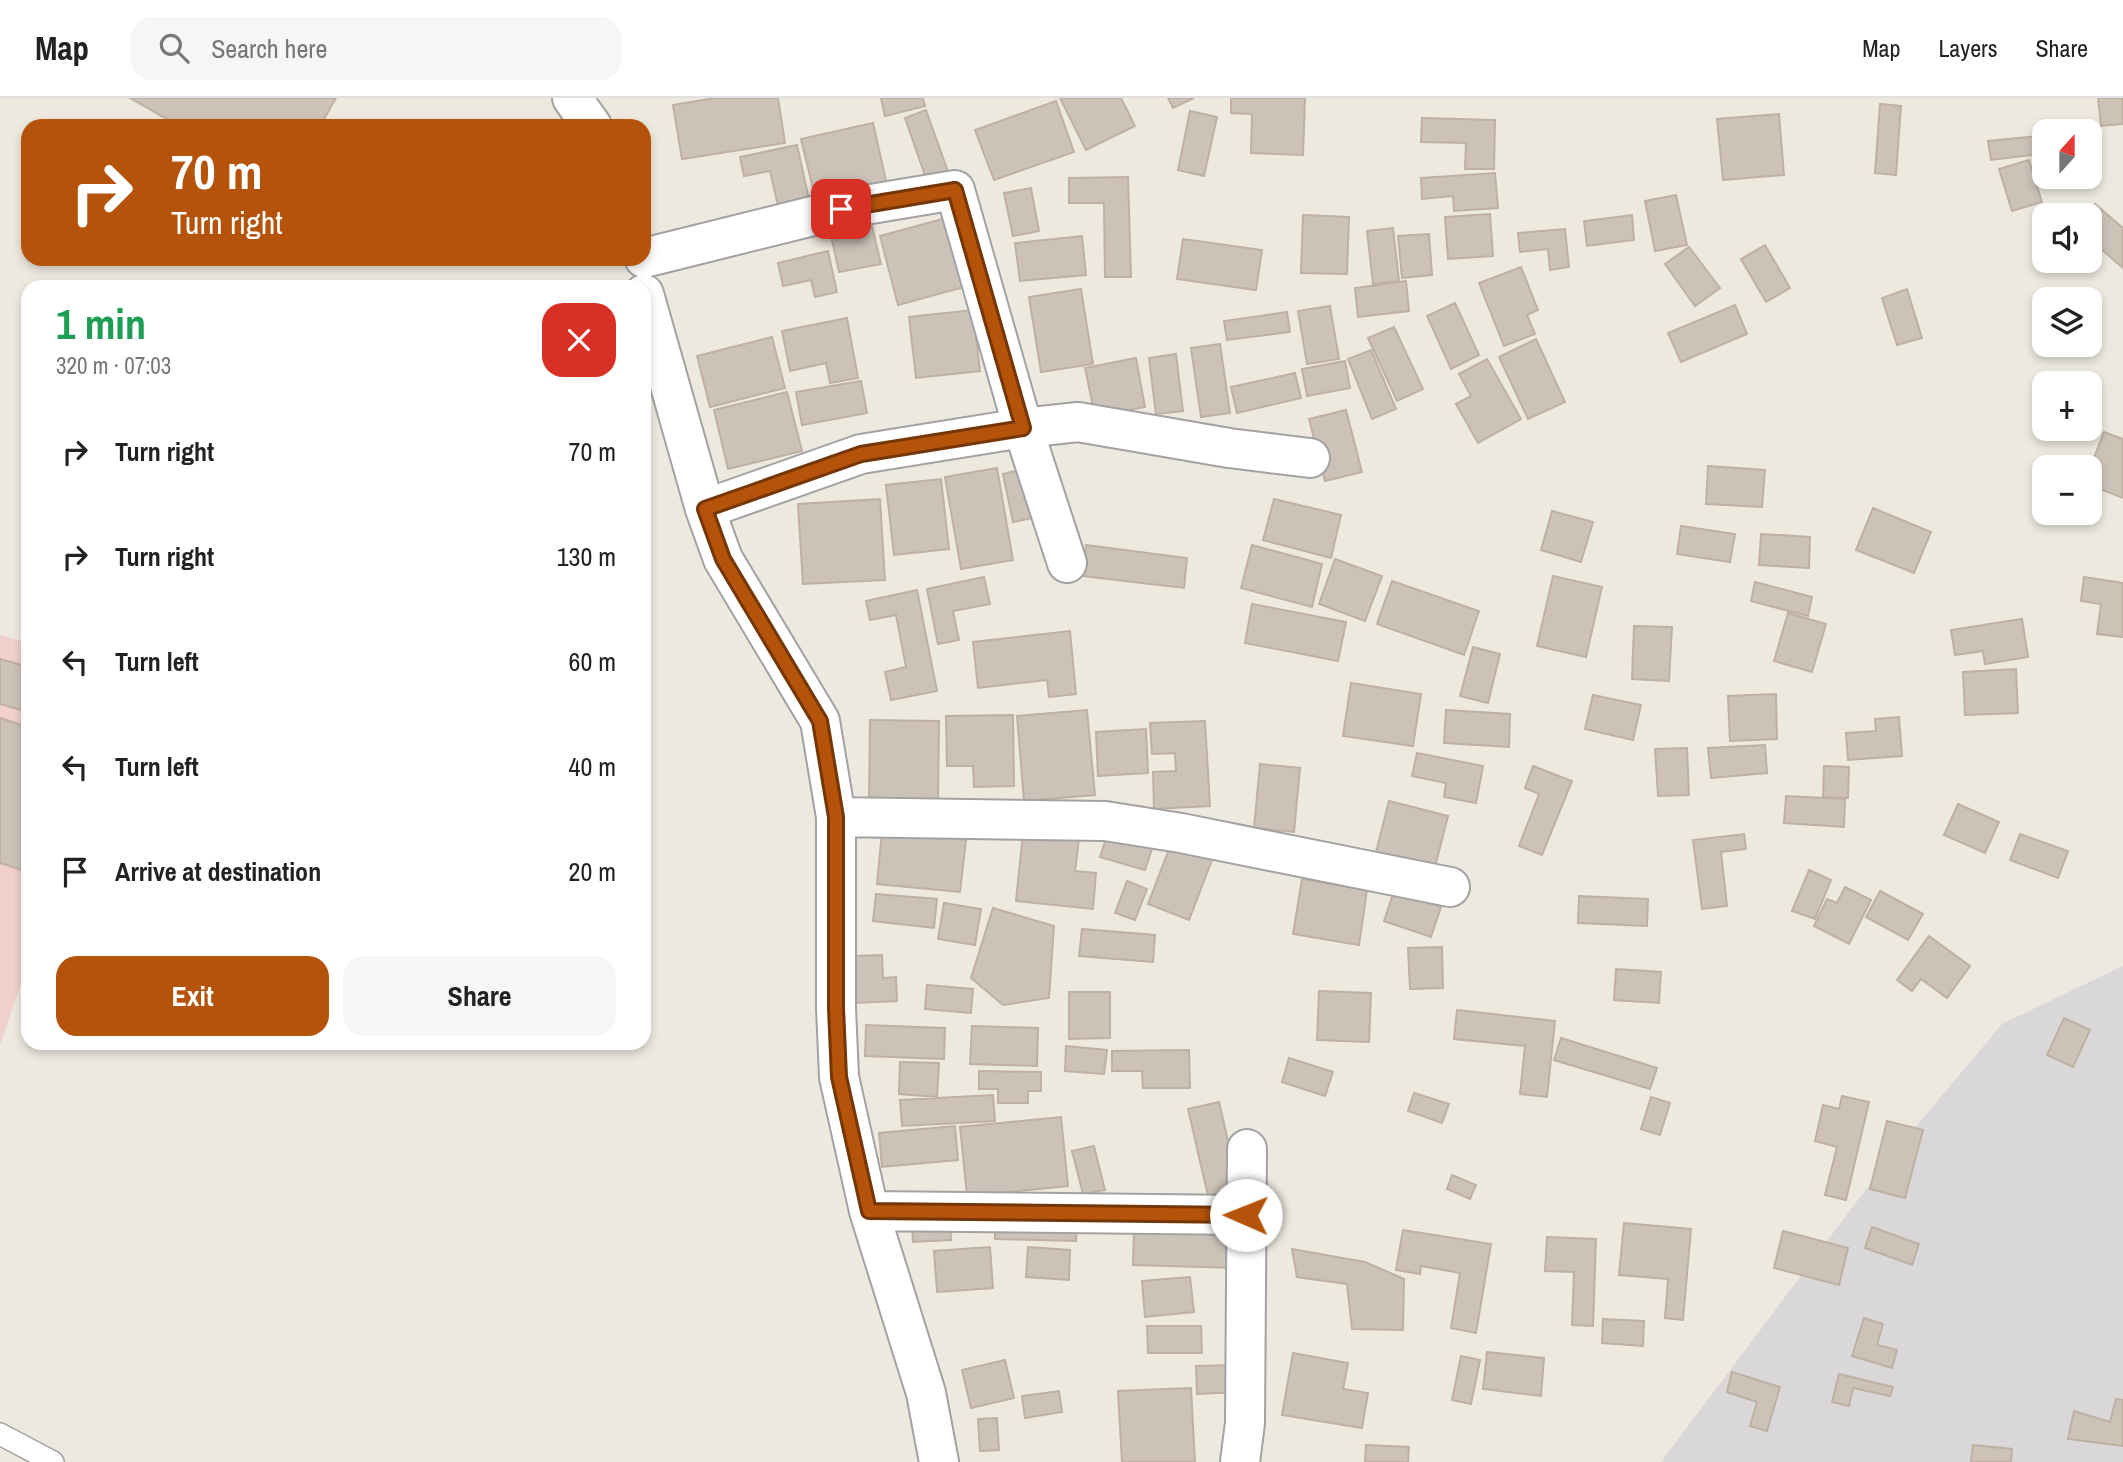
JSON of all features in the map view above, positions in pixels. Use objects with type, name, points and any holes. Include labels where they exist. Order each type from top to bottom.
[{"type":"street","points":[[572,98],[587,119]]},
{"type":"street","points":[[640,270],[841,209],[955,190],[1023,428],[1067,563]]},
{"type":"street","points":[[651,310],[705,509],[723,559],[820,721],[836,817],[836,1008],[839,1077],[869,1211],[926,1393],[939,1462]]},
{"type":"street","points":[[705,509],[861,454],[1078,422],[1229,449],[1310,458]]},
{"type":"street","points":[[836,817],[1105,821],[1181,833],[1450,887]]},
{"type":"street","points":[[1240,1462],[1245,1423],[1247,1149]]},
{"type":"street","points":[[869,1211],[1246,1215]]},
{"type":"lane","points":[[0,1434],[52,1462]]},
{"type":"shaded area","points":[[0,635],[21,641],[21,984],[0,1045]]},
{"type":"shaded area","points":[[2123,966],[2123,1462],[1661,1462],[1888,1160],[2002,1024]]},
{"type":"building","points":[[130,98],[336,98],[324,119],[167,119]]},
{"type":"building","points":[[715,98],[778,98],[785,143],[682,159],[673,105]]},
{"type":"building","points":[[881,98],[923,98],[925,106],[885,116]]},
{"type":"building","points":[[1060,98],[1121,98],[1135,126],[1086,150]]},
{"type":"building","points":[[1168,98],[1194,98],[1173,108]]},
{"type":"building","points":[[1231,98],[1305,98],[1303,155],[1251,153],[1252,114],[1231,113]]},
{"type":"building","points":[[2098,98],[2123,98],[2123,124],[2102,126]]},
{"type":"building","points":[[1056,101],[1074,152],[994,180],[975,130]]},
{"type":"building","points":[[1880,104],[1901,106],[1896,175],[1875,173]]},
{"type":"building","points":[[926,110],[951,180],[929,187],[905,118]]},
{"type":"building","points":[[1190,111],[1217,117],[1204,176],[1178,170]]},
{"type":"building","points":[[1779,114],[1784,175],[1723,180],[1717,119]]},
{"type":"building","points":[[1422,118],[1495,120],[1494,169],[1465,169],[1466,143],[1421,142]]},
{"type":"building","points":[[873,123],[887,185],[816,201],[801,139]]},
{"type":"building","points":[[2032,137],[2032,155],[1991,160],[1988,141]]},
{"type":"building","points":[[797,145],[812,213],[781,219],[770,171],[744,176],[740,157]]},
{"type":"building","points":[[2029,160],[2032,189],[2038,189],[2042,202],[2012,211],[1999,169]]},
{"type":"building","points":[[1495,173],[1498,208],[1454,211],[1453,196],[1422,199],[1421,178]]},
{"type":"building","points":[[1128,177],[1131,277],[1105,277],[1104,203],[1069,203],[1069,178]]},
{"type":"building","points":[[1031,188],[1039,231],[1013,236],[1004,193]]},
{"type":"building","points":[[1676,195],[1687,245],[1655,251],[1645,201]]},
{"type":"building","points":[[2102,210],[2123,228],[2123,268],[2102,250]]},
{"type":"building","points":[[1490,214],[1493,256],[1448,259],[1445,217]]},
{"type":"building","points":[[957,215],[975,284],[898,305],[880,236]]},
{"type":"building","points":[[1303,215],[1349,217],[1347,274],[1301,273]]},
{"type":"building","points":[[1632,215],[1634,240],[1587,246],[1584,221]]},
{"type":"building","points":[[871,222],[881,264],[839,272],[830,231]]},
{"type":"building","points":[[1393,228],[1399,281],[1373,284],[1367,231]]},
{"type":"building","points":[[1565,229],[1569,267],[1550,270],[1548,249],[1520,252],[1518,233]]},
{"type":"building","points":[[1429,234],[1432,275],[1402,278],[1398,236]]},
{"type":"building","points":[[1082,236],[1086,275],[1020,281],[1015,243]]},
{"type":"building","points":[[1183,239],[1262,250],[1256,290],[1177,279]]},
{"type":"building","points":[[1765,245],[1790,288],[1766,302],[1741,259]]},
{"type":"building","points":[[1689,247],[1720,288],[1695,306],[1665,264]]},
{"type":"building","points":[[828,251],[837,292],[815,297],[811,280],[783,286],[778,263]]},
{"type":"building","points":[[1521,267],[1538,310],[1527,315],[1535,334],[1504,346],[1479,283]]},
{"type":"building","points":[[1406,281],[1409,311],[1358,317],[1355,288]]},
{"type":"building","points":[[1081,289],[1093,364],[1041,372],[1029,297]]},
{"type":"building","points":[[1907,289],[1922,338],[1897,345],[1882,298]]},
{"type":"building","points":[[1455,303],[1479,355],[1451,369],[1427,316]]},
{"type":"building","points":[[1735,305],[1747,334],[1681,362],[1668,333]]},
{"type":"building","points":[[1330,306],[1339,359],[1307,364],[1298,311]]},
{"type":"building","points":[[973,310],[980,371],[916,378],[909,317]]},
{"type":"building","points":[[1287,312],[1290,332],[1227,340],[1224,321]]},
{"type":"building","points":[[847,318],[858,378],[830,383],[826,363],[790,371],[782,331]]},
{"type":"building","points":[[1394,327],[1423,389],[1397,401],[1368,338]]},
{"type":"building","points":[[772,337],[785,388],[710,407],[697,356]]},
{"type":"building","points":[[1536,339],[1565,402],[1528,419],[1499,357]]},
{"type":"building","points":[[1220,344],[1230,413],[1201,417],[1191,348]]},
{"type":"building","points":[[1371,350],[1396,409],[1372,419],[1348,359]]},
{"type":"building","points":[[1176,354],[1183,411],[1156,414],[1149,358]]},
{"type":"building","points":[[1136,358],[1145,407],[1095,416],[1085,368]]},
{"type":"building","points":[[1487,359],[1521,419],[1478,443],[1456,404],[1471,396],[1459,374]]},
{"type":"building","points":[[1345,361],[1350,388],[1307,396],[1302,369]]},
{"type":"building","points":[[1295,373],[1301,398],[1237,413],[1231,387]]},
{"type":"building","points":[[861,381],[867,413],[802,425],[796,392]]},
{"type":"building","points":[[787,392],[802,451],[728,469],[714,410]]},
{"type":"building","points":[[1346,410],[1362,472],[1325,481],[1309,419]]},
{"type":"building","points":[[2104,432],[2123,439],[2123,498],[2102,490],[2102,455],[2095,455]]},
{"type":"building","points":[[1708,466],[1765,470],[1762,507],[1706,504]]},
{"type":"building","points":[[997,468],[1013,560],[961,569],[945,477]]},
{"type":"building","points":[[1028,468],[1038,517],[1013,522],[1003,474]]},
{"type":"building","points":[[941,479],[949,549],[894,555],[886,485]]},
{"type":"building","points":[[880,499],[885,580],[803,584],[798,504]]},
{"type":"building","points":[[1274,499],[1341,515],[1331,558],[1263,540]]},
{"type":"building","points":[[1873,508],[1931,532],[1914,573],[1856,550]]},
{"type":"building","points":[[1552,511],[1593,522],[1581,562],[1541,550]]},
{"type":"building","points":[[1681,526],[1735,534],[1730,562],[1677,554]]},
{"type":"building","points":[[1761,534],[1810,537],[1809,568],[1759,565]]},
{"type":"building","points":[[1086,545],[1187,558],[1184,588],[1083,576]]},
{"type":"building","points":[[1252,545],[1322,564],[1312,607],[1241,588]]},
{"type":"building","points":[[1335,559],[1382,576],[1365,621],[1319,604]]},
{"type":"building","points":[[1553,576],[1602,587],[1586,657],[1537,646]]},
{"type":"building","points":[[984,577],[990,604],[953,611],[959,640],[938,644],[927,589]]},
{"type":"building","points":[[2084,577],[2123,583],[2123,637],[2097,634],[2101,604],[2081,601]]},
{"type":"building","points":[[1392,581],[1479,611],[1464,655],[1377,624]]},
{"type":"building","points":[[1755,582],[1812,597],[1808,616],[1751,601]]},
{"type":"building","points":[[917,590],[937,691],[891,700],[885,672],[906,667],[896,615],[870,620],[866,601]]},
{"type":"building","points":[[1252,604],[1346,622],[1338,661],[1245,643]]},
{"type":"building","points":[[1788,613],[1826,624],[1812,672],[1774,661]]},
{"type":"building","points":[[2022,619],[2028,657],[1985,664],[1983,651],[1955,655],[1951,630]]},
{"type":"building","points":[[1634,626],[1672,627],[1669,681],[1632,679]]},
{"type":"building","points":[[1070,631],[1076,694],[1049,697],[1047,680],[978,688],[973,642]]},
{"type":"building","points":[[1473,647],[1500,654],[1488,703],[1460,696]]},
{"type":"building","points":[[0,659],[21,665],[21,710],[0,704]]},
{"type":"building","points":[[2016,669],[2018,713],[1965,715],[1963,672]]},
{"type":"building","points":[[1351,683],[1421,694],[1413,746],[1343,736]]},
{"type":"building","points":[[1776,694],[1777,739],[1730,741],[1728,696]]},
{"type":"building","points":[[1593,695],[1641,705],[1633,740],[1585,729]]},
{"type":"building","points":[[1087,710],[1095,795],[1024,801],[1017,716]]},
{"type":"building","points":[[1446,710],[1510,714],[1509,747],[1444,743]]},
{"type":"building","points":[[1013,715],[1014,786],[974,787],[973,766],[947,766],[946,716]]},
{"type":"building","points":[[1899,717],[1902,756],[1848,760],[1846,733],[1876,731],[1875,719]]},
{"type":"building","points":[[0,718],[21,725],[21,870],[0,863]]},
{"type":"building","points":[[870,720],[939,721],[938,804],[869,804]]},
{"type":"building","points":[[1205,721],[1210,806],[1154,809],[1153,772],[1176,771],[1175,753],[1152,754],[1150,723]]},
{"type":"building","points":[[1146,729],[1148,773],[1098,776],[1096,732]]},
{"type":"building","points":[[1765,745],[1767,773],[1711,778],[1708,748]]},
{"type":"building","points":[[1687,748],[1689,795],[1658,796],[1655,749]]},
{"type":"building","points":[[1417,753],[1483,766],[1476,803],[1444,797],[1446,783],[1412,776]]},
{"type":"building","points":[[1260,764],[1300,768],[1294,832],[1254,828]]},
{"type":"building","points":[[1533,766],[1572,781],[1542,855],[1519,846],[1539,794],[1525,788]]},
{"type":"building","points":[[1824,766],[1849,767],[1848,798],[1823,797]]},
{"type":"building","points":[[1786,796],[1845,799],[1844,827],[1784,823]]},
{"type":"building","points":[[1389,801],[1448,816],[1435,867],[1376,852]]},
{"type":"building","points":[[1958,804],[1999,822],[1985,853],[1944,835]]},
{"type":"building","points":[[882,831],[966,840],[960,892],[877,884]]},
{"type":"building","points":[[1108,832],[1153,846],[1145,870],[1100,857]]},
{"type":"building","points":[[1023,833],[1079,839],[1075,871],[1096,873],[1093,909],[1016,901]]},
{"type":"building","points":[[1744,834],[1746,849],[1721,852],[1727,906],[1702,909],[1693,840]]},
{"type":"building","points":[[2020,834],[2068,851],[2058,878],[2010,860]]},
{"type":"building","points":[[1171,844],[1212,860],[1189,920],[1148,904]]},
{"type":"building","points":[[1809,870],[1831,880],[1815,919],[1792,911]]},
{"type":"building","points":[[1302,879],[1367,890],[1359,945],[1293,934]]},
{"type":"building","points":[[1127,881],[1147,889],[1135,920],[1115,913]]},
{"type":"building","points":[[1845,887],[1871,900],[1849,944],[1814,926],[1827,899],[1837,903]]},
{"type":"building","points":[[1394,891],[1441,907],[1431,937],[1384,921]]},
{"type":"building","points":[[1880,891],[1923,914],[1908,940],[1866,917]]},
{"type":"building","points":[[876,894],[937,899],[934,928],[873,921]]},
{"type":"building","points":[[1579,896],[1648,899],[1647,926],[1578,923]]},
{"type":"building","points":[[944,903],[981,909],[975,945],[938,939]]},
{"type":"building","points":[[993,908],[1054,926],[1049,998],[1003,1005],[971,978]]},
{"type":"building","points":[[1082,929],[1155,935],[1153,962],[1079,956]]},
{"type":"building","points":[[1929,936],[1970,966],[1947,998],[1921,979],[1912,991],[1897,980]]},
{"type":"building","points":[[1442,947],[1443,988],[1410,989],[1408,948]]},
{"type":"building","points":[[882,955],[883,978],[896,977],[897,1001],[854,1003],[852,956]]},
{"type":"building","points":[[1616,969],[1661,972],[1659,1003],[1614,1000]]},
{"type":"building","points":[[927,985],[973,989],[971,1013],[925,1009]]},
{"type":"building","points":[[1319,991],[1371,993],[1369,1042],[1317,1040]]},
{"type":"building","points":[[1069,992],[1110,992],[1110,1038],[1069,1039]]},
{"type":"building","points":[[1457,1010],[1555,1021],[1547,1097],[1520,1094],[1525,1046],[1454,1039]]},
{"type":"building","points":[[2064,1018],[2090,1030],[2073,1067],[2047,1055]]},
{"type":"building","points":[[866,1025],[945,1028],[944,1059],[865,1056]]},
{"type":"building","points":[[972,1026],[1038,1028],[1037,1066],[970,1064]]},
{"type":"building","points":[[1561,1038],[1657,1068],[1650,1089],[1554,1060]]},
{"type":"building","points":[[1066,1046],[1107,1050],[1104,1074],[1065,1071]]},
{"type":"building","points":[[1189,1050],[1190,1088],[1143,1088],[1142,1071],[1112,1071],[1112,1051]]},
{"type":"building","points":[[1289,1058],[1333,1072],[1325,1096],[1282,1082]]},
{"type":"building","points":[[900,1062],[939,1063],[937,1097],[899,1094]]},
{"type":"building","points":[[979,1071],[1041,1072],[1041,1091],[1028,1091],[1028,1103],[998,1103],[998,1089],[979,1089]]},
{"type":"building","points":[[1414,1093],[1449,1104],[1442,1123],[1408,1111]]},
{"type":"building","points":[[993,1095],[995,1121],[902,1126],[900,1100]]},
{"type":"building","points":[[1842,1096],[1869,1102],[1846,1200],[1825,1195],[1837,1147],[1815,1141],[1823,1105],[1839,1109]]},
{"type":"building","points":[[1651,1097],[1670,1103],[1660,1135],[1641,1129]]},
{"type":"building","points":[[1219,1102],[1240,1193],[1209,1200],[1188,1109]]},
{"type":"building","points":[[1061,1117],[1068,1186],[967,1196],[960,1127]]},
{"type":"building","points":[[1887,1121],[1923,1130],[1905,1198],[1870,1189]]},
{"type":"building","points":[[955,1126],[958,1160],[882,1167],[879,1133]]},
{"type":"building","points":[[1094,1146],[1105,1190],[1083,1194],[1072,1151]]},
{"type":"building","points":[[1452,1175],[1476,1185],[1470,1199],[1447,1189]]},
{"type":"building","points":[[995,1219],[1077,1221],[1076,1241],[995,1239]]},
{"type":"building","points":[[950,1222],[951,1240],[913,1242],[912,1223]]},
{"type":"building","points":[[1624,1223],[1691,1229],[1683,1320],[1665,1318],[1668,1279],[1619,1275]]},
{"type":"building","points":[[1872,1227],[1919,1244],[1912,1265],[1865,1248]]},
{"type":"building","points":[[1134,1229],[1235,1232],[1235,1268],[1133,1265]]},
{"type":"building","points":[[1403,1230],[1491,1244],[1476,1333],[1451,1328],[1460,1273],[1421,1266],[1420,1274],[1396,1270]]},
{"type":"building","points":[[1783,1231],[1848,1248],[1839,1285],[1774,1268]]},
{"type":"building","points":[[1547,1237],[1596,1239],[1593,1326],[1572,1325],[1574,1272],[1545,1271]]},
{"type":"building","points":[[990,1247],[993,1288],[937,1292],[934,1251]]},
{"type":"building","points":[[1028,1247],[1070,1250],[1069,1280],[1026,1277]]},
{"type":"building","points":[[1292,1249],[1365,1262],[1404,1279],[1403,1330],[1352,1329],[1347,1284],[1297,1277]]},
{"type":"building","points":[[1190,1277],[1194,1312],[1145,1317],[1142,1281]]},
{"type":"building","points":[[1864,1318],[1883,1324],[1877,1345],[1897,1350],[1892,1368],[1852,1356]]},
{"type":"building","points":[[1603,1319],[1644,1321],[1643,1346],[1602,1343]]},
{"type":"building","points":[[1147,1326],[1201,1326],[1202,1353],[1148,1353]]},
{"type":"building","points":[[1487,1352],[1544,1358],[1541,1396],[1483,1389]]},
{"type":"building","points":[[1293,1353],[1348,1363],[1343,1389],[1368,1393],[1362,1428],[1282,1415]]},
{"type":"building","points":[[1461,1356],[1480,1360],[1471,1404],[1452,1400]]},
{"type":"building","points":[[1005,1360],[1014,1398],[971,1408],[962,1370]]},
{"type":"building","points":[[1236,1365],[1237,1392],[1197,1394],[1196,1366]]},
{"type":"building","points":[[1732,1372],[1780,1387],[1767,1431],[1750,1426],[1757,1402],[1727,1392]]},
{"type":"building","points":[[1839,1374],[1893,1387],[1890,1396],[1853,1388],[1849,1406],[1832,1402]]},
{"type":"building","points":[[1191,1388],[1195,1462],[1122,1462],[1118,1391]]},
{"type":"building","points":[[1059,1391],[1062,1412],[1025,1418],[1022,1396]]},
{"type":"building","points":[[2116,1399],[2123,1400],[2123,1446],[2068,1439],[2074,1411],[2110,1422]]},
{"type":"building","points":[[997,1418],[999,1450],[980,1451],[978,1419]]},
{"type":"building","points":[[1366,1445],[1409,1447],[1408,1462],[1365,1462]]},
{"type":"building","points":[[1973,1445],[2012,1449],[2011,1462],[1971,1462]]},
{"type":"route","points":[[841,209],[955,190],[1023,428],[861,454],[705,509],[723,559],[820,721],[836,817],[836,1008],[839,1077],[869,1211],[1246,1215]]}]
